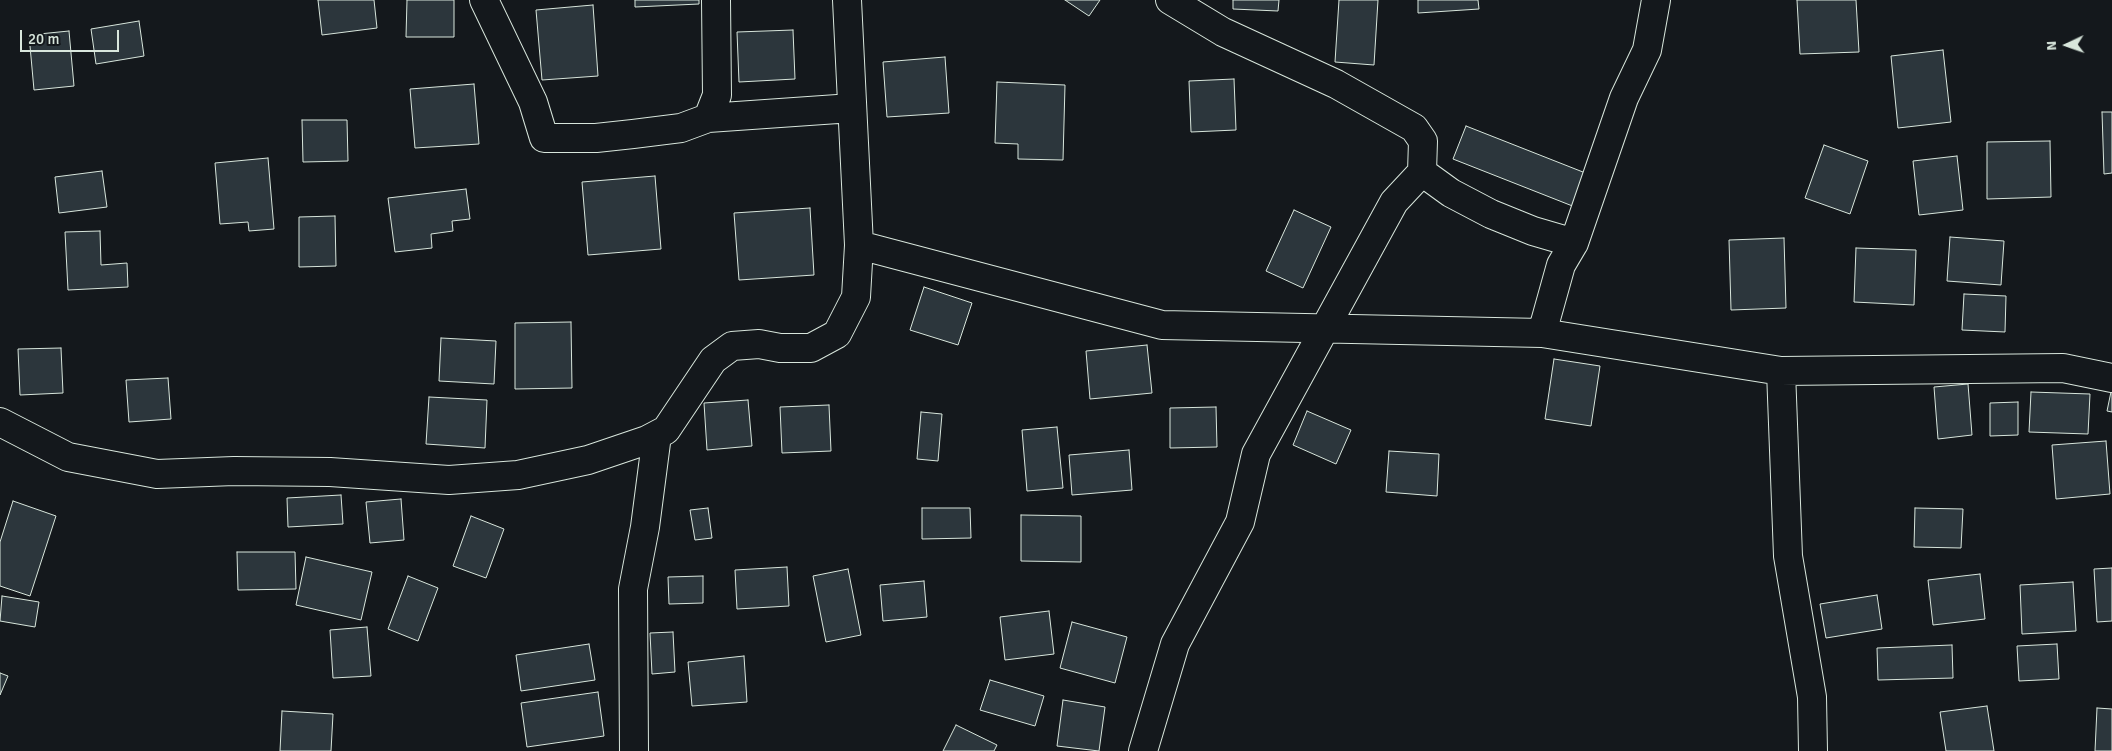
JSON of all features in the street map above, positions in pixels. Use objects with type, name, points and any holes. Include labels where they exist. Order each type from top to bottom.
[{"type":"street","points":[[484,0],[533,102],[544,138],[596,138],[681,128],[708,118],[852,108]]},
{"type":"street","points":[[708,118],[717,95],[716,0]]},
{"type":"street","points":[[1,425],[68,457],[157,474],[234,471],[330,472],[449,480],[518,475],[588,460],[657,435],[666,430],[676,417],[693,386],[713,360],[732,346],[759,344],[780,348],[811,348],[837,334],[856,297],[859,245],[847,0]]},
{"type":"street","points":[[1143,751],[1176,644],[1240,522],[1256,454],[1394,202],[1422,172],[1423,141],[1414,128],[1336,84],[1223,32],[1170,0]]},
{"type":"street","points":[[1542,333],[1561,265],[1574,243],[1624,98],[1647,50],[1656,0]]},
{"type":"street","points":[[1422,172],[1451,193],[1491,214],[1533,231],[1574,243]]},
{"type":"street","points":[[859,245],[1162,325],[1542,333],[1781,371],[2063,368],[2112,378]]},
{"type":"street","points":[[1781,371],[1788,556],[1812,697],[1813,751]]},
{"type":"street","points":[[634,751],[633,589],[645,527],[657,435]]},
{"type":"building","points":[[318,0],[374,0],[377,28],[322,35]]},
{"type":"building","points":[[407,0],[454,0],[454,37],[406,37]]},
{"type":"building","points":[[635,0],[699,0],[699,4],[635,7]]},
{"type":"building","points":[[1065,0],[1100,0],[1089,16]]},
{"type":"building","points":[[1233,0],[1279,0],[1278,11],[1233,9]]},
{"type":"building","points":[[1339,0],[1378,0],[1374,65],[1335,62]]},
{"type":"building","points":[[1418,0],[1478,0],[1479,9],[1418,13]]},
{"type":"building","points":[[1797,0],[1856,0],[1859,52],[1800,54]]},
{"type":"building","points":[[593,5],[598,76],[542,80],[536,10]]},
{"type":"building","points":[[139,21],[144,56],[96,64],[91,29]]},
{"type":"building","points":[[793,30],[795,79],[739,82],[737,32]]},
{"type":"building","points":[[69,31],[74,86],[34,90],[29,35]]},
{"type":"building","points":[[1943,50],[1951,122],[1898,128],[1891,56]]},
{"type":"building","points":[[945,57],[949,113],[887,117],[883,62]]},
{"type":"building","points":[[1234,79],[1236,130],[1191,132],[1189,81]]},
{"type":"building","points":[[997,82],[1065,85],[1063,160],[1018,159],[1018,144],[995,143]]},
{"type":"building","points":[[474,84],[479,144],[415,148],[410,89]]},
{"type":"building","points":[[2102,112],[2112,112],[2112,173],[2104,174]]},
{"type":"building","points":[[302,120],[347,120],[348,161],[303,162]]},
{"type":"building","points":[[1466,126],[1588,174],[1575,207],[1453,159]]},
{"type":"building","points":[[2050,141],[2051,197],[1987,199],[1987,142]]},
{"type":"building","points":[[1824,145],[1868,161],[1850,214],[1805,198]]},
{"type":"building","points":[[1957,156],[1963,210],[1919,215],[1913,161]]},
{"type":"building","points":[[268,158],[274,229],[249,231],[248,222],[220,224],[215,163]]},
{"type":"building","points":[[102,171],[107,207],[59,213],[55,177]]},
{"type":"building","points":[[655,176],[661,249],[588,255],[582,182]]},
{"type":"building","points":[[466,189],[470,219],[452,221],[453,231],[431,234],[432,248],[395,252],[388,198]]},
{"type":"building","points":[[810,208],[814,275],[739,280],[734,213]]},
{"type":"building","points":[[1294,210],[1331,227],[1303,288],[1266,271]]},
{"type":"building","points":[[335,216],[336,266],[299,267],[299,217]]},
{"type":"building","points":[[100,231],[101,265],[127,263],[128,287],[68,290],[65,232]]},
{"type":"building","points":[[1950,237],[2004,241],[2001,285],[1947,281]]},
{"type":"building","points":[[1784,238],[1786,308],[1731,310],[1729,240]]},
{"type":"building","points":[[1856,248],[1916,250],[1914,305],[1854,302]]},
{"type":"building","points":[[924,287],[972,303],[958,345],[910,330]]},
{"type":"building","points":[[1964,294],[2006,296],[2005,332],[1962,330]]},
{"type":"building","points":[[571,322],[572,388],[515,389],[515,323]]},
{"type":"building","points":[[441,338],[496,341],[494,384],[439,381]]},
{"type":"building","points":[[1147,345],[1152,393],[1090,399],[1086,351]]},
{"type":"building","points":[[61,348],[63,393],[20,395],[18,349]]},
{"type":"building","points":[[1554,359],[1600,366],[1591,426],[1545,419]]},
{"type":"building","points":[[168,378],[171,419],[129,422],[126,380]]},
{"type":"building","points":[[1968,384],[1972,435],[1938,439],[1934,387]]},
{"type":"building","points":[[2112,387],[2112,412],[2107,411]]},
{"type":"building","points":[[2031,392],[2090,394],[2088,434],[2029,432]]},
{"type":"building","points":[[429,397],[487,400],[485,448],[426,444]]},
{"type":"building","points":[[748,400],[752,446],[707,450],[704,403]]},
{"type":"building","points":[[2018,402],[2018,435],[1990,436],[1990,403]]},
{"type":"building","points":[[829,405],[831,451],[782,453],[780,407]]},
{"type":"building","points":[[1216,407],[1217,447],[1170,448],[1170,408]]},
{"type":"building","points":[[1307,411],[1351,430],[1336,464],[1293,445]]},
{"type":"building","points":[[921,412],[942,414],[938,461],[917,459]]},
{"type":"building","points":[[1057,427],[1063,488],[1027,491],[1022,430]]},
{"type":"building","points":[[2106,441],[2110,494],[2056,499],[2052,445]]},
{"type":"building","points":[[1129,450],[1132,490],[1072,495],[1069,455]]},
{"type":"building","points":[[1389,451],[1439,454],[1437,496],[1386,492]]},
{"type":"building","points":[[341,495],[343,524],[288,527],[287,498]]},
{"type":"building","points":[[401,499],[404,540],[370,543],[366,502]]},
{"type":"building","points":[[13,501],[56,516],[30,596],[0,586],[0,542]]},
{"type":"building","points":[[708,508],[712,538],[695,540],[690,510]]},
{"type":"building","points":[[922,508],[970,508],[971,538],[922,539]]},
{"type":"building","points":[[1915,508],[1963,509],[1961,548],[1914,547]]},
{"type":"building","points":[[1021,515],[1081,516],[1081,562],[1021,561]]},
{"type":"building","points":[[471,516],[504,529],[486,578],[453,566]]},
{"type":"building","points":[[237,552],[295,552],[296,589],[238,590]]},
{"type":"building","points":[[306,557],[372,572],[361,620],[296,605]]},
{"type":"building","points":[[787,567],[789,606],[737,609],[735,570]]},
{"type":"building","points":[[2112,568],[2112,621],[2097,622],[2094,569]]},
{"type":"building","points":[[848,569],[861,635],[826,642],[813,576]]},
{"type":"building","points":[[1980,574],[1985,619],[1933,625],[1928,580]]},
{"type":"building","points":[[408,576],[438,588],[418,641],[388,629]]},
{"type":"building","points":[[703,576],[703,603],[669,604],[668,577]]},
{"type":"building","points":[[924,581],[927,617],[883,621],[880,585]]},
{"type":"building","points":[[2073,582],[2076,631],[2022,634],[2020,585]]},
{"type":"building","points":[[1877,595],[1882,629],[1826,638],[1820,604]]},
{"type":"building","points":[[2,596],[39,602],[35,627],[0,621]]},
{"type":"building","points":[[1049,611],[1054,654],[1005,660],[1000,617]]},
{"type":"building","points":[[1072,622],[1127,637],[1115,683],[1060,668]]},
{"type":"building","points":[[367,627],[371,676],[333,678],[330,630]]},
{"type":"building","points":[[673,632],[675,672],[652,674],[650,633]]},
{"type":"building","points":[[589,644],[595,680],[521,691],[516,655]]},
{"type":"building","points":[[2057,644],[2059,679],[2019,681],[2017,646]]},
{"type":"building","points":[[1952,645],[1953,678],[1878,680],[1877,648]]},
{"type":"building","points":[[744,656],[747,702],[692,706],[688,662]]},
{"type":"building","points":[[0,673],[8,676],[0,695]]},
{"type":"building","points":[[990,680],[1044,696],[1035,726],[980,710]]},
{"type":"building","points":[[598,692],[604,736],[527,747],[521,703]]},
{"type":"building","points":[[1063,700],[1105,707],[1099,751],[1057,746]]},
{"type":"building","points":[[1987,706],[1994,751],[1946,751],[1940,712]]},
{"type":"building","points":[[2097,708],[2112,709],[2112,751],[2095,751]]},
{"type":"building","points":[[282,711],[333,714],[331,751],[280,751]]},
{"type":"building","points":[[956,725],[997,745],[994,751],[943,751]]}]
